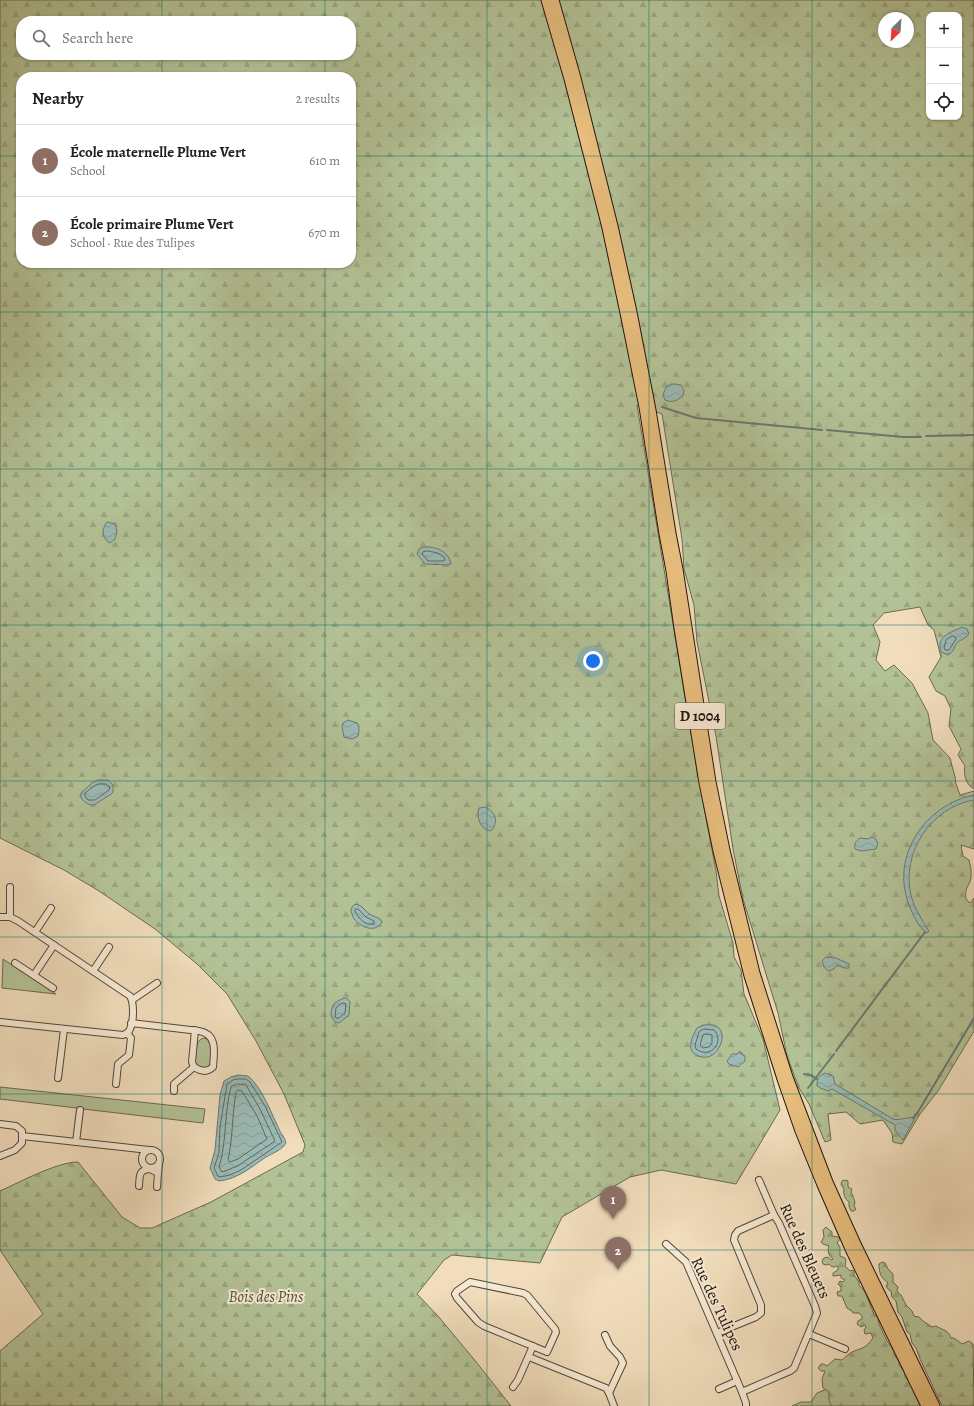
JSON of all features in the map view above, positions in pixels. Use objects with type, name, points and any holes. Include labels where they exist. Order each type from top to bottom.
[{"type":"highway","name":"D 1004","points":[[546,0],[571,87],[607,228],[625,313],[644,407],[704,783],[718,851],[749,976],[800,1131],[822,1185],[850,1249],[926,1406]]},
{"type":"highway","name":"D 1004","points":[[554,0],[578,85],[614,226],[651,410],[678,569],[711,782],[725,850],[756,974],[788,1077],[828,1182],[857,1246],[935,1406]]},
{"type":"street","points":[[10,888],[10,917]]},
{"type":"street","points":[[35,932],[51,908]]},
{"type":"street","points":[[0,917],[10,917],[35,932],[130,996],[133,1005],[130,1029],[127,1033],[122,1035],[0,1022]]},
{"type":"street","points":[[34,975],[54,945]]},
{"type":"street","points":[[93,971],[109,947]]},
{"type":"street","points":[[15,963],[53,988]]},
{"type":"street","points":[[132,1000],[156,983]]},
{"type":"street","points":[[131,1023],[204,1032],[209,1036],[214,1047],[213,1067],[206,1071],[194,1067]]},
{"type":"street","points":[[58,1078],[64,1028]]},
{"type":"street","points":[[194,1067],[192,1062],[195,1030]]},
{"type":"street","points":[[116,1084],[118,1064],[129,1055],[131,1038],[127,1033]]},
{"type":"street","points":[[174,1091],[174,1084],[194,1067]]},
{"type":"street","points":[[76,1142],[80,1110]]},
{"type":"street","points":[[0,1124],[16,1126],[22,1131],[22,1144],[15,1150],[0,1156]]},
{"type":"street","points":[[22,1136],[155,1151],[160,1155],[157,1187]]},
{"type":"street","points":[[149,1150],[143,1154],[142,1160],[144,1166],[158,1173]]},
{"type":"street","points":[[139,1186],[140,1173],[144,1169],[155,1168],[159,1165]]},
{"type":"street","name":"Rue des Bleuets","points":[[742,1392],[793,1370],[816,1316],[815,1306],[759,1180]]},
{"type":"street","points":[[717,1333],[756,1317],[761,1313],[761,1305],[734,1240],[735,1235],[738,1232],[774,1215]]},
{"type":"street","name":"Rue des Tulipes","points":[[666,1244],[686,1262],[742,1392],[746,1406]]},
{"type":"street","points":[[543,1362],[556,1332],[526,1294],[470,1282],[457,1290],[455,1294],[457,1298],[482,1325],[547,1352]]},
{"type":"street","points":[[809,1334],[845,1349]]},
{"type":"street","points":[[605,1335],[610,1346],[623,1363],[610,1393]]},
{"type":"street","points":[[513,1387],[529,1357],[533,1346]]},
{"type":"street","points":[[529,1357],[606,1388],[610,1393],[614,1406]]},
{"type":"street","points":[[719,1389],[737,1381]]},
{"type":"green space","name":"Bois des Pins","points":[[0,0],[974,0],[974,789],[969,785],[966,779],[964,772],[965,766],[958,755],[961,749],[949,726],[951,709],[945,696],[936,691],[929,677],[941,657],[934,630],[928,625],[920,607],[884,613],[873,625],[880,642],[876,660],[885,671],[894,665],[912,683],[928,713],[933,740],[950,758],[960,795],[974,791],[974,849],[961,845],[963,856],[969,860],[971,870],[970,880],[966,889],[966,899],[970,903],[974,898],[974,1031],[938,1091],[920,1114],[902,1144],[893,1142],[892,1133],[883,1120],[860,1124],[846,1112],[828,1114],[831,1140],[825,1142],[809,1104],[799,1088],[787,1056],[778,1013],[743,899],[733,849],[716,736],[697,642],[694,605],[684,569],[682,539],[662,414],[637,405],[719,896],[733,943],[734,957],[741,970],[744,994],[763,1039],[780,1110],[736,1184],[661,1170],[630,1177],[562,1217],[540,1263],[452,1255],[444,1260],[417,1294],[438,1316],[511,1406],[0,1406],[0,1351],[43,1314],[0,1250],[0,1191],[49,1169],[60,1165],[78,1162],[122,1217],[140,1228],[152,1228],[211,1202],[303,1152],[305,1145],[284,1094],[256,1041],[227,994],[197,964],[155,929],[99,891],[64,870],[0,838]]},
{"type":"green space","points":[[3,959],[56,994],[2,988]]},
{"type":"green space","points":[[204,1038],[212,1042],[211,1066],[204,1068],[198,1066],[195,1062],[197,1044]]},
{"type":"green space","points":[[0,1087],[205,1109],[203,1123],[83,1109],[78,1107],[0,1099]]},
{"type":"green space","points":[[842,1181],[848,1181],[848,1187],[852,1189],[851,1192],[856,1209],[854,1211],[851,1211],[849,1202],[846,1199],[844,1189],[841,1184]]},
{"type":"green space","points":[[826,1227],[832,1232],[832,1236],[840,1239],[837,1243],[840,1247],[840,1256],[845,1258],[845,1266],[850,1271],[853,1270],[859,1285],[865,1292],[874,1314],[878,1318],[879,1324],[887,1341],[894,1351],[899,1365],[905,1372],[905,1377],[912,1384],[920,1406],[832,1406],[829,1399],[829,1392],[823,1388],[822,1379],[825,1371],[821,1371],[818,1368],[821,1364],[827,1366],[835,1359],[842,1360],[852,1352],[866,1346],[873,1338],[871,1333],[865,1334],[865,1325],[861,1327],[857,1324],[858,1321],[862,1319],[862,1316],[859,1313],[853,1313],[847,1308],[842,1296],[838,1296],[837,1292],[841,1291],[841,1287],[838,1284],[840,1281],[843,1282],[845,1280],[841,1278],[841,1275],[833,1276],[833,1273],[838,1270],[838,1266],[833,1267],[829,1264],[823,1264],[822,1261],[824,1258],[828,1257],[831,1260],[833,1259],[829,1254],[829,1246],[821,1242],[824,1237],[823,1230]]},
{"type":"green space","points":[[882,1262],[885,1263],[893,1274],[893,1282],[898,1287],[897,1290],[899,1294],[914,1316],[919,1317],[932,1327],[936,1326],[945,1330],[949,1333],[951,1338],[954,1338],[962,1344],[969,1341],[973,1344],[974,1406],[942,1406],[916,1348],[912,1343],[910,1334],[907,1332],[902,1317],[898,1312],[896,1301],[892,1297],[891,1291],[886,1286],[888,1283],[881,1275],[879,1264]]},
{"type":"green space","points":[[827,1389],[855,1406],[792,1406],[801,1402],[811,1402],[817,1393]]},
{"type":"water","points":[[671,384],[681,385],[684,390],[683,396],[676,400],[668,401],[665,400],[663,395],[666,387]]},
{"type":"water","points":[[107,522],[115,524],[117,531],[115,539],[110,543],[105,539],[103,534]]},
{"type":"water","points":[[424,547],[433,547],[441,550],[450,559],[451,564],[425,564],[417,554],[419,549]]},
{"type":"water","points":[[962,627],[967,629],[969,634],[958,642],[950,654],[948,655],[941,652],[940,642],[942,639],[949,633]]},
{"type":"water","points":[[348,720],[357,723],[359,728],[358,736],[352,739],[344,737],[342,727],[343,723]]},
{"type":"water","points":[[98,780],[108,780],[113,785],[113,792],[93,805],[87,804],[81,798],[81,793],[92,783]]},
{"type":"water","points":[[974,795],[974,800],[959,804],[945,812],[933,822],[923,834],[915,848],[909,879],[911,895],[916,909],[929,931],[927,933],[921,928],[914,917],[904,887],[904,869],[908,851],[916,835],[927,821],[940,810],[956,801]]},
{"type":"water","points":[[485,807],[494,814],[496,821],[491,831],[484,828],[478,816],[479,808]]},
{"type":"water","points":[[872,837],[876,839],[878,844],[876,849],[861,851],[855,849],[855,843],[860,838],[868,839]]},
{"type":"water","points":[[355,904],[361,906],[369,914],[380,919],[382,922],[373,928],[365,927],[358,923],[351,911]]},
{"type":"water","points":[[826,957],[836,958],[849,964],[849,968],[844,968],[837,965],[834,969],[828,971],[824,967],[822,961]]},
{"type":"water","points":[[347,998],[350,1002],[349,1015],[339,1023],[335,1022],[331,1016],[333,1006],[336,1002]]},
{"type":"water","points":[[703,1025],[716,1026],[722,1035],[719,1048],[709,1057],[703,1057],[695,1054],[691,1049],[691,1042],[697,1028]]},
{"type":"water","points":[[740,1051],[741,1054],[745,1056],[745,1061],[738,1067],[729,1064],[727,1061],[732,1054],[737,1054]]},
{"type":"water","points":[[825,1073],[833,1076],[835,1084],[893,1119],[915,1118],[903,1140],[895,1130],[895,1125],[832,1089],[828,1091],[820,1088],[817,1085],[818,1079]]},
{"type":"water","points":[[238,1075],[248,1076],[253,1080],[265,1100],[286,1143],[280,1149],[244,1172],[232,1178],[219,1181],[215,1179],[210,1168],[215,1150],[220,1095],[224,1081]]},
{"type":"waterway","points":[[662,407],[696,418],[822,430]]},
{"type":"waterway","points":[[827,430],[903,437],[921,437]]},
{"type":"waterway","points":[[926,436],[974,435]]},
{"type":"waterway","points":[[836,1051],[925,932]]},
{"type":"waterway","points":[[913,1118],[974,1018]]},
{"type":"waterway","points":[[808,1088],[834,1054]]},
{"type":"waterway","points":[[804,1074],[811,1075],[817,1079]]},
{"type":"place","name":"École maternelle Plume Vert","points":[[613,1219]]},
{"type":"place","name":"École primaire Plume Vert","points":[[618,1270]]}]
